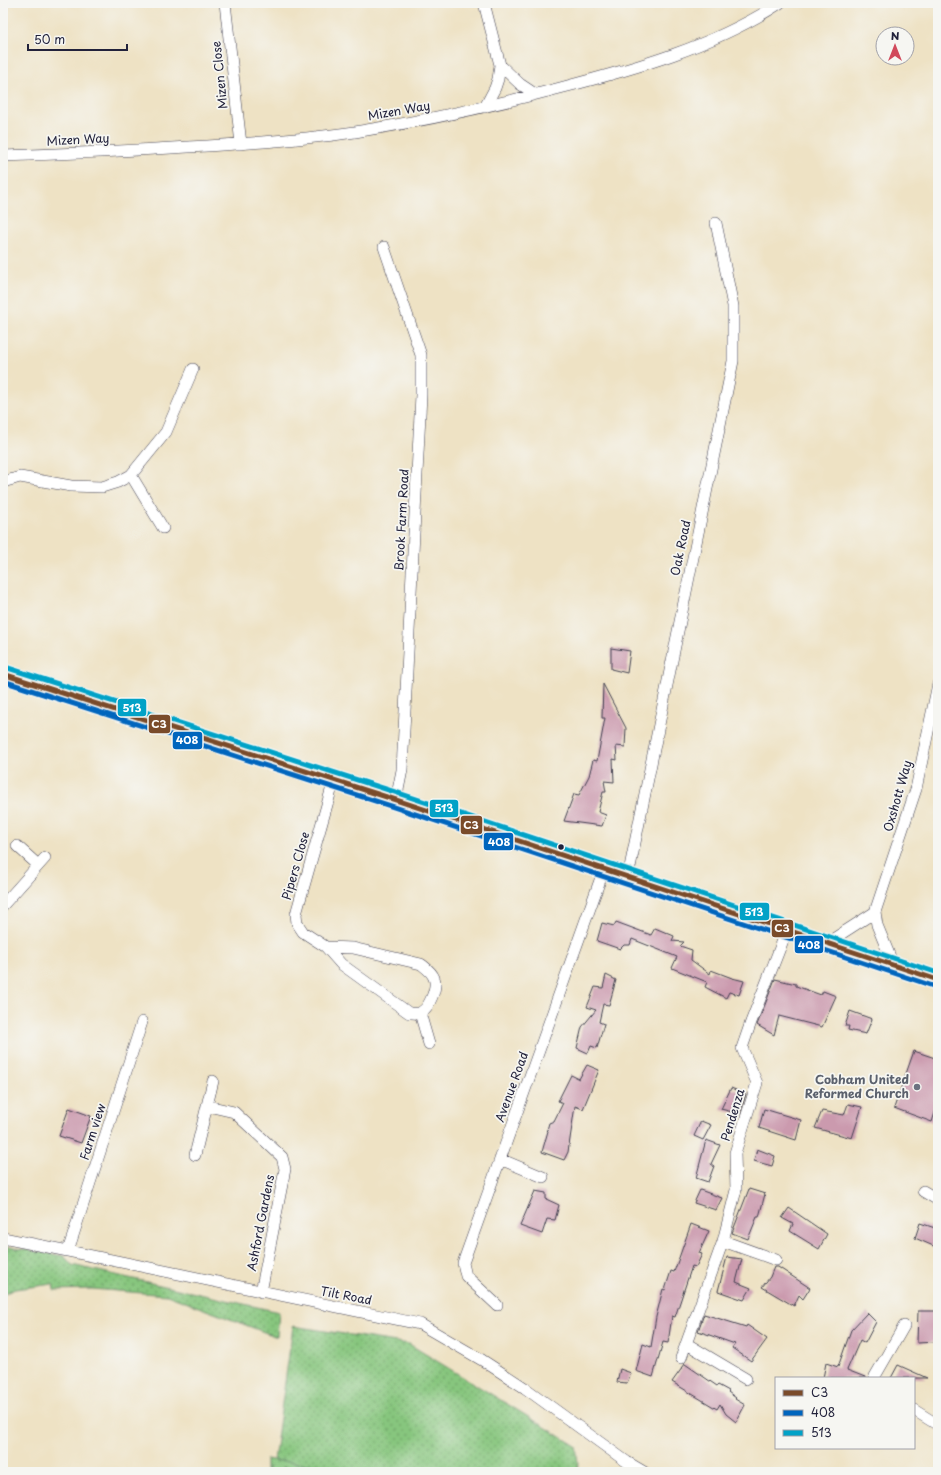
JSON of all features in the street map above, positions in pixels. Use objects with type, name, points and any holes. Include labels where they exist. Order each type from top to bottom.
[{"type":"main road","points":[[3,674],[396,800],[938,980]]},
{"type":"street","name":"Mizen Close","points":[[225,3],[241,144]]},
{"type":"street","points":[[484,3],[500,65],[495,88],[485,107]]},
{"type":"street","name":"Mizen Way","points":[[3,156],[88,154],[241,144],[360,131],[411,122],[485,107],[596,79],[695,46],[720,35],[780,3]]},
{"type":"street","points":[[500,65],[520,84],[535,94]]},
{"type":"street","name":"Oak Road","points":[[628,877],[733,362],[733,306],[716,223]]},
{"type":"street","name":"Brook Farm Road","points":[[384,247],[421,355],[421,395],[402,770],[396,800]]},
{"type":"street","points":[[3,482],[20,477],[71,486],[102,487],[118,482],[131,474],[166,432],[194,369]]},
{"type":"street","points":[[131,474],[163,528]]},
{"type":"street","name":"Oxshott Way","points":[[875,912],[916,790],[938,684]]},
{"type":"street","name":"Pipers Close","points":[[334,780],[296,914],[297,923],[303,932],[326,947],[341,964],[409,1013],[420,1013]]},
{"type":"street","points":[[3,905],[42,862],[17,846]]},
{"type":"street","name":"Avenue Road","points":[[497,1305],[466,1276],[463,1263],[604,869]]},
{"type":"street","points":[[827,943],[875,912],[877,925],[893,964]]},
{"type":"street","name":"Pendenza","points":[[682,1358],[723,1241],[736,1190],[735,1153],[757,1083],[742,1048],[787,930]]},
{"type":"street","points":[[326,947],[353,948],[421,964],[430,971],[435,980],[434,988],[428,1008],[420,1013],[429,1044]]},
{"type":"street","name":"Farm view","points":[[68,1250],[142,1022]]},
{"type":"street","points":[[195,1155],[213,1081]]},
{"type":"street","name":"Ashford Gardens","points":[[208,1106],[234,1112],[282,1157],[285,1169],[261,1292]]},
{"type":"street","points":[[500,1159],[543,1177]]},
{"type":"street","points":[[923,1191],[938,1200]]},
{"type":"street","name":"Tilt Road","points":[[3,1238],[68,1250],[261,1292],[420,1324],[482,1360],[525,1388],[627,1462],[644,1472]]},
{"type":"street","points":[[723,1241],[776,1260]]},
{"type":"street","points":[[875,1377],[904,1326]]},
{"type":"street","points":[[687,1344],[746,1379]]},
{"type":"street","points":[[915,1411],[938,1425]]},
{"type":"green space","points":[[3,1246],[64,1256],[72,1265],[279,1312],[277,1337],[167,1295],[92,1289],[54,1290],[53,1284],[15,1289],[3,1294]]},
{"type":"green space","points":[[293,1326],[409,1344],[576,1446],[579,1472],[363,1472],[274,1460]]},
{"type":"green space","points":[[266,1459],[363,1472],[266,1472]]},
{"type":"building","points":[[611,648],[630,651],[627,673],[611,669]]},
{"type":"building","points":[[603,684],[626,728],[625,747],[616,746],[617,760],[613,759],[614,782],[604,781],[606,792],[603,792],[598,812],[606,815],[602,826],[564,821],[574,794],[579,795],[589,776],[593,760],[597,761],[605,718],[602,718]]},
{"type":"building","points":[[616,922],[651,935],[655,928],[674,936],[672,941],[684,942],[680,946],[692,950],[691,960],[710,974],[711,970],[744,981],[739,995],[729,992],[726,998],[705,987],[707,982],[672,968],[677,957],[632,939],[630,945],[624,945],[620,949],[597,941],[602,923],[614,926]]},
{"type":"building","points":[[606,975],[616,980],[609,1005],[603,1004],[599,1022],[604,1024],[597,1048],[591,1046],[588,1053],[577,1048],[582,1027],[596,1010],[587,1007],[595,987],[603,988]]},
{"type":"building","points":[[775,979],[796,984],[796,986],[821,995],[823,991],[836,996],[822,1027],[779,1016],[774,1035],[757,1025]]},
{"type":"building","points":[[850,1011],[872,1019],[866,1034],[848,1030],[849,1026],[845,1026]]},
{"type":"building","name":"Cobham United Reformed Church","points":[[914,1051],[938,1059],[938,1103],[932,1122],[894,1108]]},
{"type":"building","points":[[587,1065],[599,1070],[583,1109],[575,1106],[568,1152],[564,1160],[542,1152],[549,1123],[554,1121],[563,1103],[558,1101],[571,1075],[579,1079]]},
{"type":"building","points":[[731,1088],[746,1094],[740,1114],[721,1109]]},
{"type":"building","points":[[848,1104],[862,1107],[852,1138],[815,1128],[822,1111],[844,1115]]},
{"type":"building","points":[[69,1108],[91,1116],[81,1143],[59,1136]]},
{"type":"building","points":[[764,1109],[801,1120],[796,1140],[759,1128]]},
{"type":"building","points":[[701,1121],[711,1125],[703,1140],[694,1136]]},
{"type":"building","points":[[706,1140],[720,1145],[711,1164],[714,1166],[708,1182],[696,1178]]},
{"type":"building","points":[[757,1149],[775,1156],[772,1166],[754,1161]]},
{"type":"building","points":[[749,1189],[765,1194],[759,1217],[757,1217],[748,1239],[732,1233]]},
{"type":"building","points":[[700,1190],[722,1198],[716,1210],[694,1203]]},
{"type":"building","points":[[535,1191],[546,1193],[546,1199],[559,1205],[555,1220],[547,1219],[542,1234],[520,1226]]},
{"type":"building","points":[[789,1208],[827,1234],[819,1249],[790,1231],[793,1224],[782,1218]]},
{"type":"building","points":[[920,1223],[938,1229],[938,1248],[915,1238]]},
{"type":"building","points":[[691,1224],[709,1231],[699,1253],[702,1254],[696,1267],[692,1266],[675,1317],[672,1316],[668,1343],[663,1342],[653,1377],[636,1371],[643,1344],[651,1347],[663,1289],[665,1290],[671,1271],[674,1272]]},
{"type":"building","points":[[727,1257],[742,1259],[736,1282],[751,1288],[744,1300],[718,1291]]},
{"type":"building","points":[[774,1267],[778,1267],[810,1288],[803,1299],[799,1295],[794,1306],[762,1287],[770,1277]]},
{"type":"building","points":[[918,1311],[936,1311],[937,1342],[917,1343]]},
{"type":"building","points":[[867,1313],[876,1322],[865,1343],[860,1340],[847,1370],[865,1377],[823,1377],[826,1363],[838,1367],[851,1330]]},
{"type":"building","points":[[704,1314],[746,1327],[747,1325],[767,1339],[751,1361],[732,1348],[735,1344],[698,1331]]},
{"type":"building","points":[[685,1364],[717,1386],[718,1385],[729,1391],[728,1392],[736,1398],[735,1399],[745,1405],[736,1422],[726,1414],[720,1404],[717,1409],[672,1382]]},
{"type":"building","points":[[898,1365],[927,1378],[915,1377],[892,1377]]},
{"type":"building","points":[[620,1369],[631,1373],[627,1383],[617,1382]]},
{"type":"transit line","name":"513","points":[[5,667],[398,793],[938,973]]},
{"type":"transit line","name":"C3","points":[[3,674],[396,800],[938,980]]},
{"type":"transit line","name":"408","points":[[3,681],[394,807],[936,987]]},
{"type":"place","name":"Cobham United Reformed Church","points":[[917,1087]]}]
